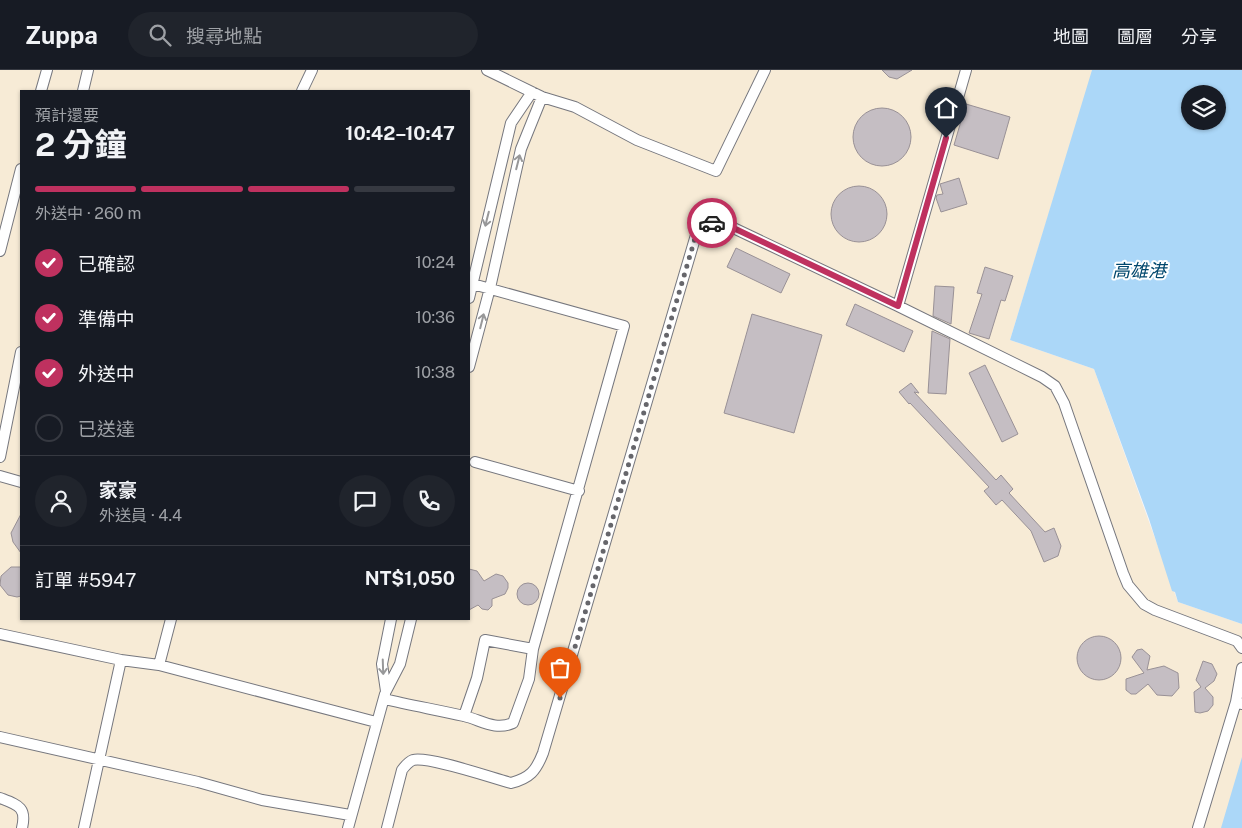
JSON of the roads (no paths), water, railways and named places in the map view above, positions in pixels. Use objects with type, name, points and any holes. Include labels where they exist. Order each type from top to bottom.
[{"type":"lane","points":[[41,90],[47,70]]},
{"type":"lane","points":[[83,90],[88,70]]},
{"type":"lane","points":[[302,90],[312,70]]},
{"type":"lane","points":[[487,70],[542,97],[575,107],[637,140],[716,171],[765,70]]},
{"type":"lane","points":[[898,306],[966,70]]},
{"type":"lane","points":[[385,695],[452,716],[464,716],[481,723],[496,726],[513,723],[529,679],[534,649],[624,326],[470,284],[511,123],[532,92]]},
{"type":"lane","points":[[470,364],[490,288],[521,148],[542,97]]},
{"type":"lane","points":[[0,250],[20,172]]},
{"type":"lane","points":[[387,828],[402,770],[406,764],[414,760],[430,761],[512,783],[525,780],[536,771],[546,744],[696,235],[703,227],[712,222],[725,224],[898,306],[1042,377],[1055,386],[1064,402],[1123,573],[1132,590],[1144,604],[1154,610],[1237,641],[1242,648]]},
{"type":"lane","points":[[0,457],[20,357]]},
{"type":"lane","points":[[476,462],[579,491]]},
{"type":"lane","points":[[0,476],[20,482]]},
{"type":"lane","points":[[159,666],[171,620]]},
{"type":"lane","points":[[385,695],[382,664],[391,620]]},
{"type":"lane","points":[[348,828],[376,722],[385,695],[400,664],[411,620]]},
{"type":"lane","points":[[0,634],[121,660],[159,666],[376,722]]},
{"type":"lane","points":[[464,716],[477,678],[484,640],[534,649]]},
{"type":"lane","points":[[84,828],[121,660]]},
{"type":"lane","points":[[1198,828],[1239,703],[1242,668]]},
{"type":"lane","points":[[0,737],[198,782],[262,800],[350,815]]},
{"type":"lane","points":[[0,798],[22,810],[24,814],[22,828]]},
{"type":"water","name":"高雄港","points":[[1092,70],[1242,70],[1242,624],[1178,602],[1175,592],[1172,591],[1149,519],[1094,369],[1010,340]]},
{"type":"water","points":[[1242,757],[1242,828],[1221,828]]}]
